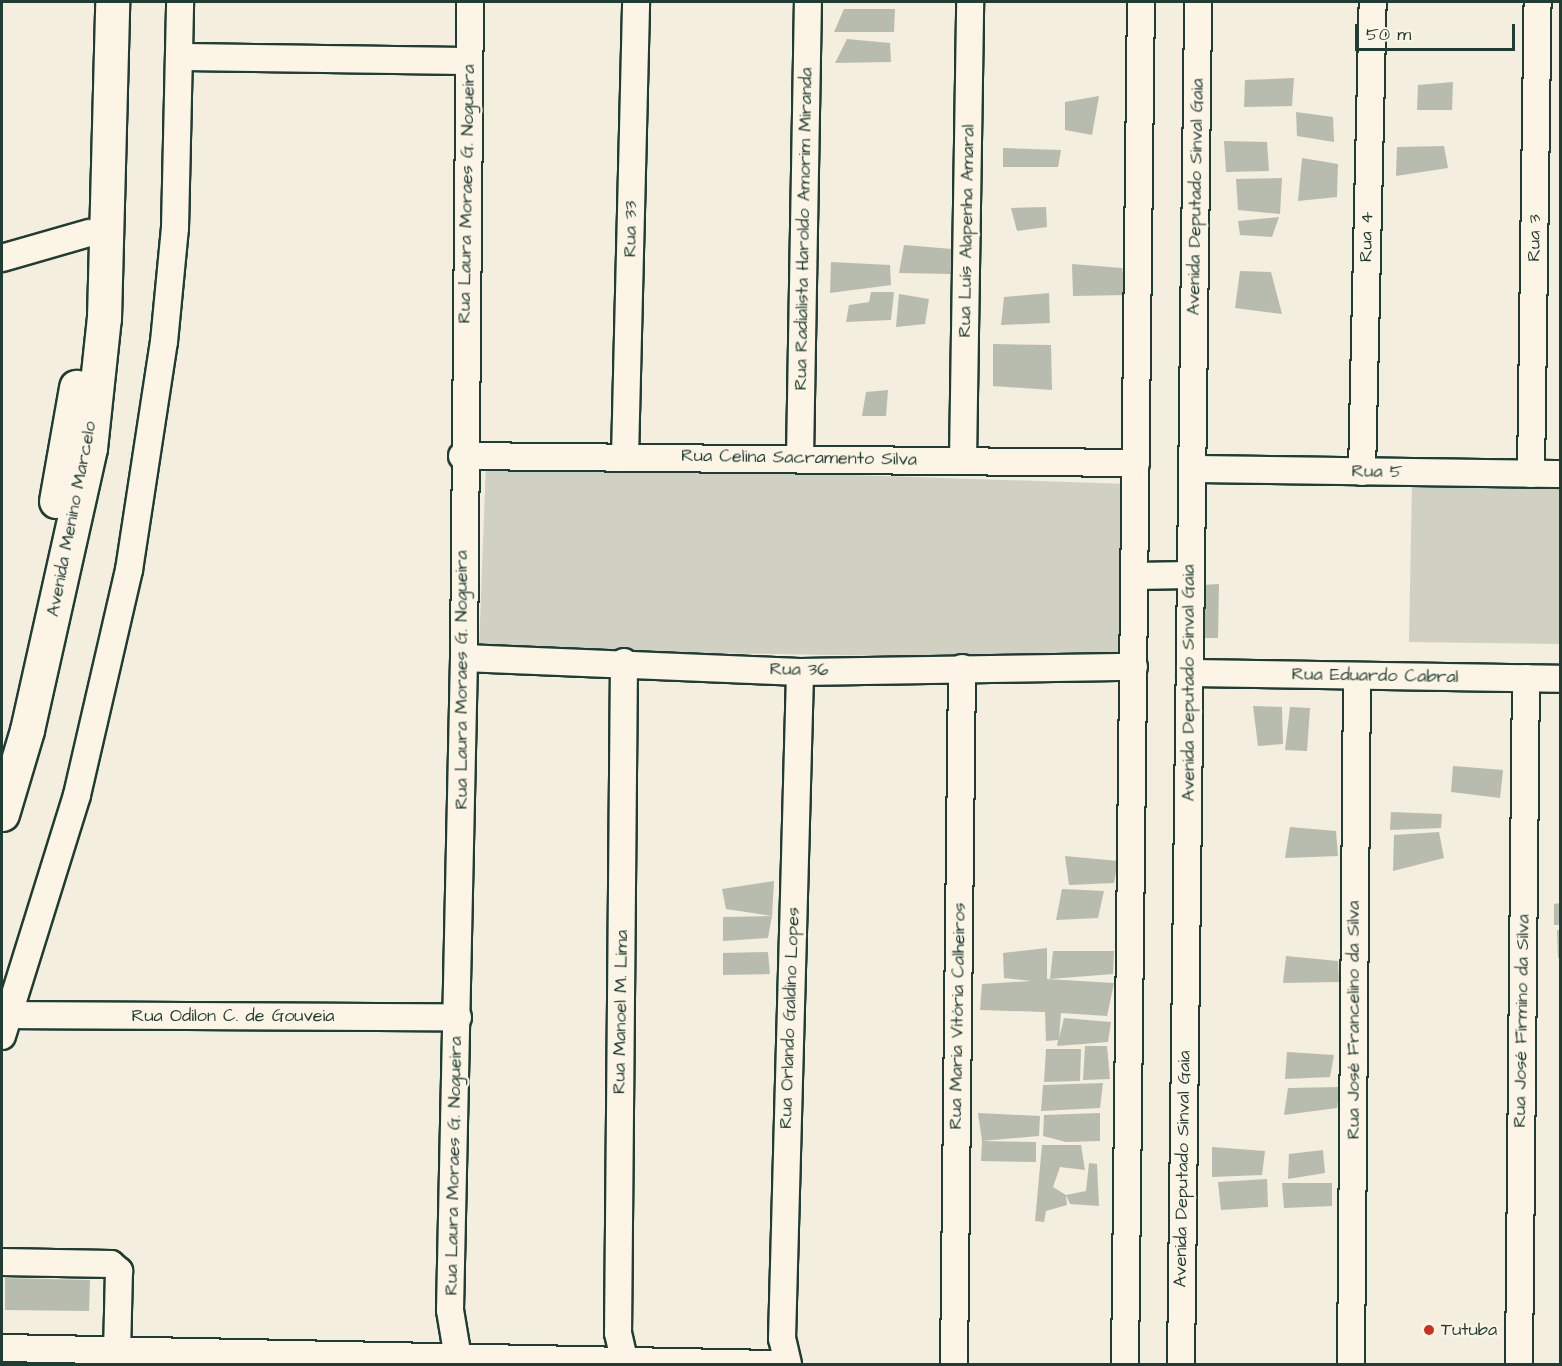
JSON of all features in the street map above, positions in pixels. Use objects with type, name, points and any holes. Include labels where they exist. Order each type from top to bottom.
[{"type":"main road","name":"Avenida Menino Marcelo","points":[[2,753],[51,532],[80,361],[89,233],[95,2]]},
{"type":"main road","name":"Avenida Menino Marcelo","points":[[2,814],[27,730],[90,447],[104,318],[112,2]]},
{"type":"street","points":[[5,1026],[77,795],[129,570],[164,342],[175,228],[180,2]]},
{"type":"street","name":"Rua Laura Moraes G. Nogueira","points":[[459,1361],[450,1310],[464,658],[462,456],[470,2]]},
{"type":"street","name":"Rua 33","points":[[625,457],[636,2]]},
{"type":"street","name":"Rua Radialista Haroldo Amorim Miranda","points":[[800,457],[808,2]]},
{"type":"street","name":"Rua Luís Alapenha Amaral","points":[[963,460],[970,2]]},
{"type":"street","points":[[1125,1365],[1141,2]]},
{"type":"street","name":"Avenida Deputado Sinval Gaia","points":[[1181,1365],[1198,2]]},
{"type":"street","name":"Rua 4","points":[[1362,472],[1373,2]]},
{"type":"street","name":"Rua 3","points":[[1531,474],[1538,2]]},
{"type":"street","points":[[180,57],[469,61]]},
{"type":"street","points":[[2,258],[89,233]]},
{"type":"street","name":"Rua Celina Sacramento Silva","points":[[462,456],[800,457],[1136,464]]},
{"type":"street","name":"Rua 5","points":[[1193,470],[1560,474]]},
{"type":"street","points":[[1135,576],[1190,575]]},
{"type":"street","name":"Rua 36","points":[[464,658],[624,662],[800,672],[1134,667]]},
{"type":"street","name":"Rua Manoel M. Lima","points":[[624,662],[618,1333],[625,1363]]},
{"type":"street","name":"Rua Maria Vitória Calheiros","points":[[954,1365],[962,668]]},
{"type":"street","name":"Rua Orlando Galdino Lopes","points":[[788,1365],[782,1339],[800,672]]},
{"type":"street","name":"Rua Eduardo Cabral","points":[[1190,673],[1560,679]]},
{"type":"street","name":"Rua José Francelino da Silva","points":[[1352,1365],[1357,676]]},
{"type":"street","name":"Rua José Firmino da Silva","points":[[1519,1365],[1526,678]]},
{"type":"street","name":"Rua Odilon C. de Gouveia","points":[[5,1026],[458,1017]]},
{"type":"street","points":[[2,1262],[111,1264],[119,1271],[117,1353]]},
{"type":"street","points":[[2,1348],[459,1361],[772,1365]]},
{"type":"shaded area","points":[[486,463],[1128,484],[1122,660],[479,649]]},
{"type":"shaded area","points":[[1412,484],[1560,488],[1560,644],[1409,642]]},
{"type":"building","points":[[844,9],[895,9],[894,32],[834,32]]},
{"type":"building","points":[[847,39],[890,43],[891,62],[835,63]]},
{"type":"building","points":[[1294,78],[1292,106],[1244,107],[1245,80]]},
{"type":"building","points":[[1453,82],[1452,110],[1417,110],[1418,85]]},
{"type":"building","points":[[1099,96],[1092,135],[1065,130],[1065,102]]},
{"type":"building","points":[[1296,112],[1333,117],[1334,142],[1297,136]]},
{"type":"building","points":[[1224,141],[1267,142],[1269,171],[1226,172]]},
{"type":"building","points":[[1444,146],[1448,168],[1396,176],[1397,147]]},
{"type":"building","points":[[1003,148],[1061,150],[1058,167],[1003,167]]},
{"type":"building","points":[[1302,158],[1338,164],[1337,197],[1298,201]]},
{"type":"building","points":[[1282,178],[1280,214],[1238,210],[1236,179]]},
{"type":"building","points":[[1046,207],[1047,227],[1017,231],[1011,208]]},
{"type":"building","points":[[1279,217],[1272,237],[1240,235],[1238,221]]},
{"type":"building","points":[[904,245],[952,249],[951,274],[899,273]]},
{"type":"building","points":[[831,262],[890,265],[891,285],[830,293]]},
{"type":"building","points":[[1072,264],[1122,268],[1127,295],[1073,296]]},
{"type":"building","points":[[1240,271],[1271,272],[1282,314],[1235,308]]},
{"type":"building","points":[[871,292],[894,292],[891,320],[846,322],[849,305],[869,302]]},
{"type":"building","points":[[1049,293],[1050,323],[1001,325],[1004,297]]},
{"type":"building","points":[[899,294],[929,299],[925,324],[896,327]]},
{"type":"building","points":[[993,344],[1051,345],[1052,390],[993,386]]},
{"type":"building","points":[[888,390],[886,416],[862,416],[866,392]]},
{"type":"building","points":[[1219,584],[1218,638],[1200,638],[1201,585]]},
{"type":"building","points":[[1253,706],[1282,707],[1283,744],[1258,746]]},
{"type":"building","points":[[1290,707],[1310,708],[1307,751],[1285,750]]},
{"type":"building","points":[[1453,766],[1503,770],[1500,798],[1451,792]]},
{"type":"building","points":[[1391,812],[1442,814],[1441,828],[1390,830]]},
{"type":"building","points":[[1290,827],[1336,831],[1338,856],[1285,858]]},
{"type":"building","points":[[1439,832],[1444,858],[1393,871],[1394,835]]},
{"type":"building","points":[[1065,856],[1118,861],[1114,883],[1069,885]]},
{"type":"building","points":[[774,881],[772,916],[726,909],[722,889]]},
{"type":"building","points":[[1062,889],[1104,891],[1098,918],[1056,920]]},
{"type":"building","points":[[1560,903],[1560,925],[1554,925],[1554,904]]},
{"type":"building","points":[[772,916],[768,938],[723,941],[723,917]]},
{"type":"building","points":[[1557,930],[1560,930],[1560,958],[1558,958]]},
{"type":"building","points":[[1047,948],[1047,979],[1114,983],[1107,1016],[1061,1013],[1059,1038],[1064,1018],[1111,1022],[1108,1042],[1057,1046],[1058,1040],[1046,1041],[1045,1012],[980,1010],[982,984],[1031,981],[1004,978],[1003,953]]},
{"type":"building","points":[[1053,951],[1114,951],[1113,974],[1050,979]]},
{"type":"building","points":[[768,952],[770,974],[723,975],[723,953]]},
{"type":"building","points":[[1286,956],[1338,961],[1339,982],[1283,983]]},
{"type":"building","points":[[1085,1046],[1107,1046],[1110,1079],[1083,1080]]},
{"type":"building","points":[[1046,1049],[1081,1049],[1080,1081],[1044,1082]]},
{"type":"building","points":[[1287,1052],[1334,1055],[1330,1077],[1285,1079]]},
{"type":"building","points":[[1103,1083],[1100,1108],[1041,1111],[1043,1085]]},
{"type":"building","points":[[1340,1087],[1337,1108],[1284,1115],[1288,1088]]},
{"type":"building","points":[[978,1113],[1040,1116],[1039,1136],[982,1141]]},
{"type":"building","points":[[1100,1113],[1100,1141],[1066,1142],[1043,1136],[1044,1115]]},
{"type":"building","points":[[982,1141],[1036,1142],[1036,1162],[981,1161]]},
{"type":"building","points":[[1042,1145],[1081,1145],[1085,1170],[1060,1167],[1053,1187],[1066,1195],[1067,1205],[1046,1211],[1044,1222],[1035,1221]]},
{"type":"building","points":[[1212,1147],[1265,1151],[1262,1175],[1212,1177]]},
{"type":"building","points":[[1323,1150],[1325,1173],[1288,1179],[1289,1154]]},
{"type":"building","points":[[1089,1163],[1097,1164],[1099,1206],[1070,1204],[1066,1195],[1086,1191]]},
{"type":"building","points":[[1267,1179],[1268,1207],[1221,1210],[1218,1182]]},
{"type":"building","points":[[1282,1183],[1332,1183],[1332,1206],[1284,1208]]},
{"type":"building","points":[[5,1278],[90,1280],[89,1311],[5,1310]]},
{"type":"place","name":"Tutuba","points":[[1429,1330]]}]
